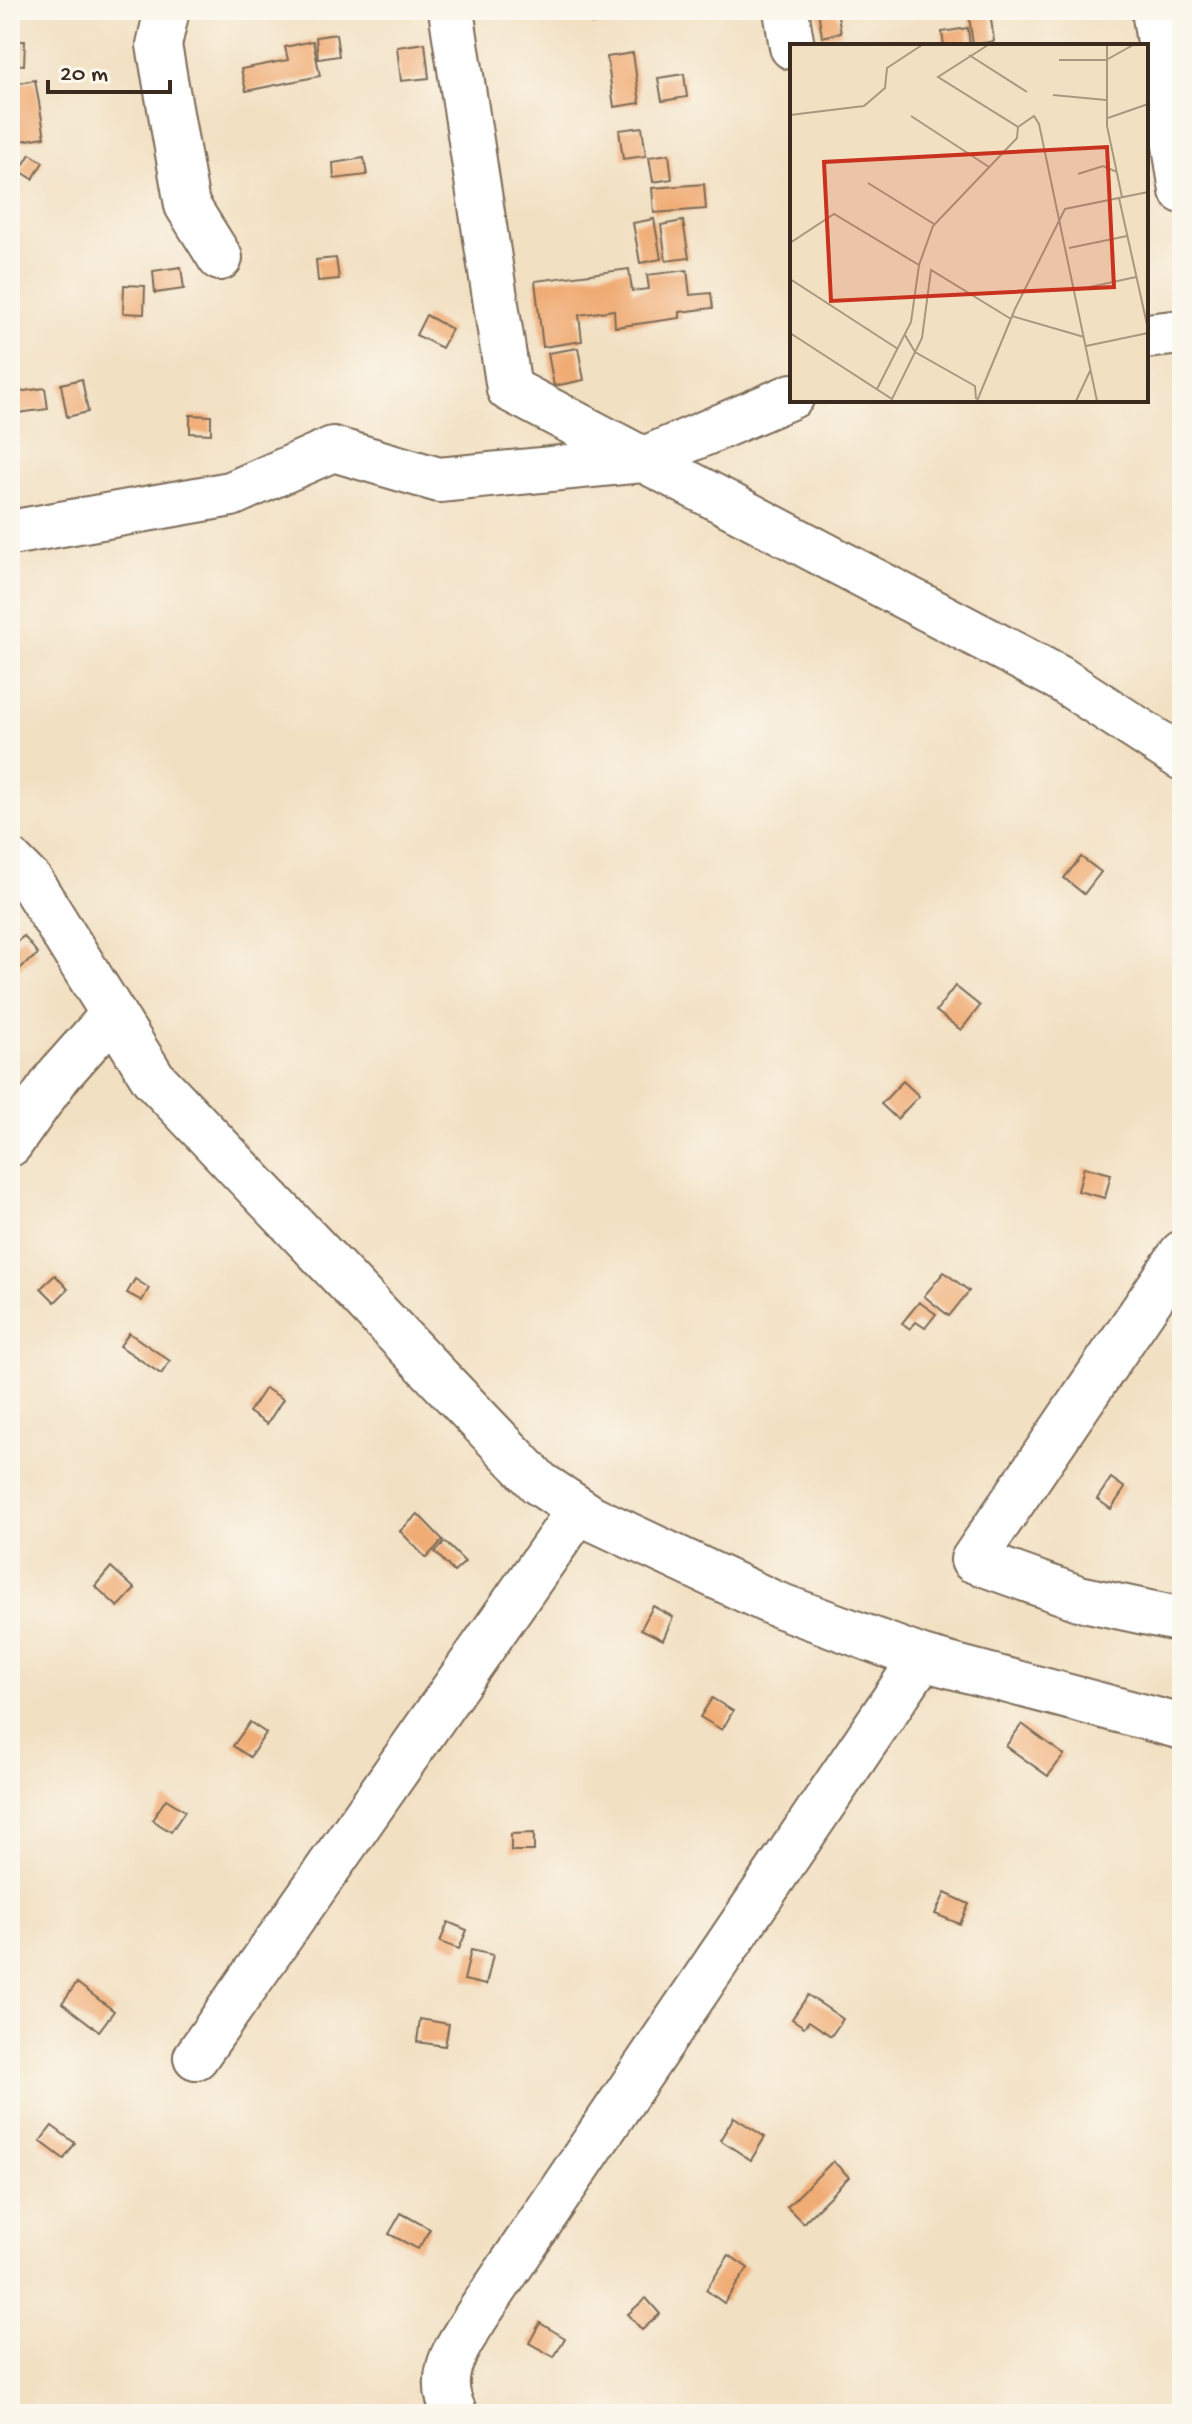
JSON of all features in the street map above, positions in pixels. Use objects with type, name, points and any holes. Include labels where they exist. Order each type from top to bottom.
[{"type":"street","points":[[167,10],[159,45],[187,205],[220,258]]},
{"type":"street","points":[[451,10],[509,389],[1059,678],[1182,758]]},
{"type":"street","points":[[786,10],[792,44]]},
{"type":"street","points":[[1154,10],[1182,191]]},
{"type":"street","points":[[1148,336],[1182,332]]},
{"type":"street","points":[[10,533],[231,494],[333,449],[439,480],[642,460],[790,397]]},
{"type":"street","points":[[10,861],[31,882],[153,1078],[539,1483],[579,1510],[773,1603],[922,1658],[1182,1727]]},
{"type":"street","points":[[10,1144],[59,1075],[113,1014]]},
{"type":"street","points":[[1182,1253],[973,1560],[1079,1598],[1182,1620]]},
{"type":"street","points":[[196,2057],[579,1510]]},
{"type":"street","points":[[455,2414],[446,2397],[448,2363],[478,2314],[922,1658]]},
{"type":"building","points":[[589,10],[622,10],[624,18],[591,24]]},
{"type":"building","points":[[818,10],[837,10],[841,33],[822,37]]},
{"type":"building","points":[[990,12],[994,41],[973,44],[969,16]]},
{"type":"building","points":[[968,28],[970,44],[944,44],[942,32]]},
{"type":"building","points":[[336,34],[339,56],[318,59],[316,37]]},
{"type":"building","points":[[10,41],[25,41],[24,65],[10,64]]},
{"type":"building","points":[[313,41],[320,76],[246,91],[241,69],[288,60],[285,47]]},
{"type":"building","points":[[425,43],[429,78],[401,81],[397,47]]},
{"type":"building","points":[[633,53],[640,103],[614,107],[607,57]]},
{"type":"building","points":[[684,74],[687,97],[662,101],[658,78]]},
{"type":"building","points":[[35,80],[45,137],[15,142],[10,116],[10,85]]},
{"type":"building","points":[[642,127],[646,156],[623,159],[619,130]]},
{"type":"building","points":[[30,154],[43,162],[33,179],[20,171]]},
{"type":"building","points":[[669,154],[672,179],[653,182],[649,157]]},
{"type":"building","points":[[364,158],[367,175],[334,179],[333,163]]},
{"type":"building","points":[[704,184],[706,209],[654,213],[652,188]]},
{"type":"building","points":[[654,219],[661,259],[640,263],[633,223]]},
{"type":"building","points":[[683,221],[689,258],[666,261],[661,225]]},
{"type":"building","points":[[336,258],[339,279],[318,281],[316,260]]},
{"type":"building","points":[[181,267],[184,289],[155,293],[153,271]]},
{"type":"building","points":[[629,269],[632,291],[649,289],[647,275],[687,270],[690,295],[711,293],[713,308],[680,312],[680,318],[615,327],[614,310],[579,315],[582,341],[543,347],[535,281]]},
{"type":"building","points":[[124,285],[145,286],[144,314],[123,313]]},
{"type":"building","points":[[426,315],[452,329],[442,348],[416,335]]},
{"type":"building","points":[[578,348],[584,380],[554,386],[548,353]]},
{"type":"building","points":[[82,379],[88,412],[67,417],[61,384]]},
{"type":"building","points":[[45,388],[48,409],[10,414],[10,393]]},
{"type":"building","points":[[190,415],[211,416],[211,434],[190,433]]},
{"type":"building","points":[[1081,857],[1101,872],[1084,894],[1064,878]]},
{"type":"building","points":[[24,936],[38,954],[14,973],[10,968],[10,947]]},
{"type":"building","points":[[955,986],[980,1006],[961,1030],[936,1011]]},
{"type":"building","points":[[903,1081],[919,1096],[897,1119],[881,1104]]},
{"type":"building","points":[[1084,1167],[1111,1174],[1105,1198],[1078,1191]]},
{"type":"building","points":[[944,1272],[969,1291],[949,1316],[924,1296]]},
{"type":"building","points":[[55,1275],[68,1289],[55,1302],[41,1288]]},
{"type":"building","points":[[135,1279],[149,1288],[142,1301],[127,1293]]},
{"type":"building","points":[[919,1302],[936,1314],[925,1328],[916,1322],[910,1329],[902,1323]]},
{"type":"building","points":[[129,1333],[170,1361],[161,1374],[120,1346]]},
{"type":"building","points":[[265,1388],[283,1399],[267,1424],[249,1412]]},
{"type":"building","points":[[1111,1478],[1125,1488],[1111,1509],[1097,1499]]},
{"type":"building","points":[[418,1514],[443,1540],[426,1558],[400,1531]]},
{"type":"building","points":[[445,1542],[465,1562],[454,1572],[435,1552]]},
{"type":"building","points":[[111,1567],[135,1589],[118,1607],[95,1586]]},
{"type":"building","points":[[653,1606],[673,1617],[663,1640],[641,1629]]},
{"type":"building","points":[[712,1698],[733,1711],[722,1730],[700,1717]]},
{"type":"building","points":[[250,1722],[266,1733],[250,1757],[233,1746]]},
{"type":"building","points":[[1022,1724],[1064,1755],[1048,1776],[1006,1746]]},
{"type":"building","points":[[166,1799],[185,1811],[171,1832],[152,1820]]},
{"type":"building","points":[[534,1833],[534,1851],[511,1851],[511,1834]]},
{"type":"building","points":[[945,1893],[969,1904],[960,1924],[935,1914]]},
{"type":"building","points":[[448,1922],[467,1930],[459,1949],[440,1942]]},
{"type":"building","points":[[471,1950],[493,1955],[486,1985],[464,1980]]},
{"type":"building","points":[[77,1983],[114,2011],[99,2031],[62,2003]]},
{"type":"building","points":[[808,1995],[843,2019],[831,2036],[809,2021],[804,2027],[792,2019]]},
{"type":"building","points":[[420,2019],[449,2024],[445,2046],[417,2042]]},
{"type":"building","points":[[734,2117],[765,2137],[751,2160],[720,2140]]},
{"type":"building","points":[[52,2126],[75,2143],[64,2159],[40,2141]]},
{"type":"building","points":[[833,2161],[849,2177],[803,2223],[787,2207]]},
{"type":"building","points":[[401,2213],[430,2229],[418,2249],[389,2234]]},
{"type":"building","points":[[729,2255],[748,2268],[724,2303],[706,2290]]},
{"type":"building","points":[[646,2298],[660,2314],[642,2330],[628,2314]]},
{"type":"building","points":[[540,2323],[565,2338],[554,2357],[529,2343]]}]
